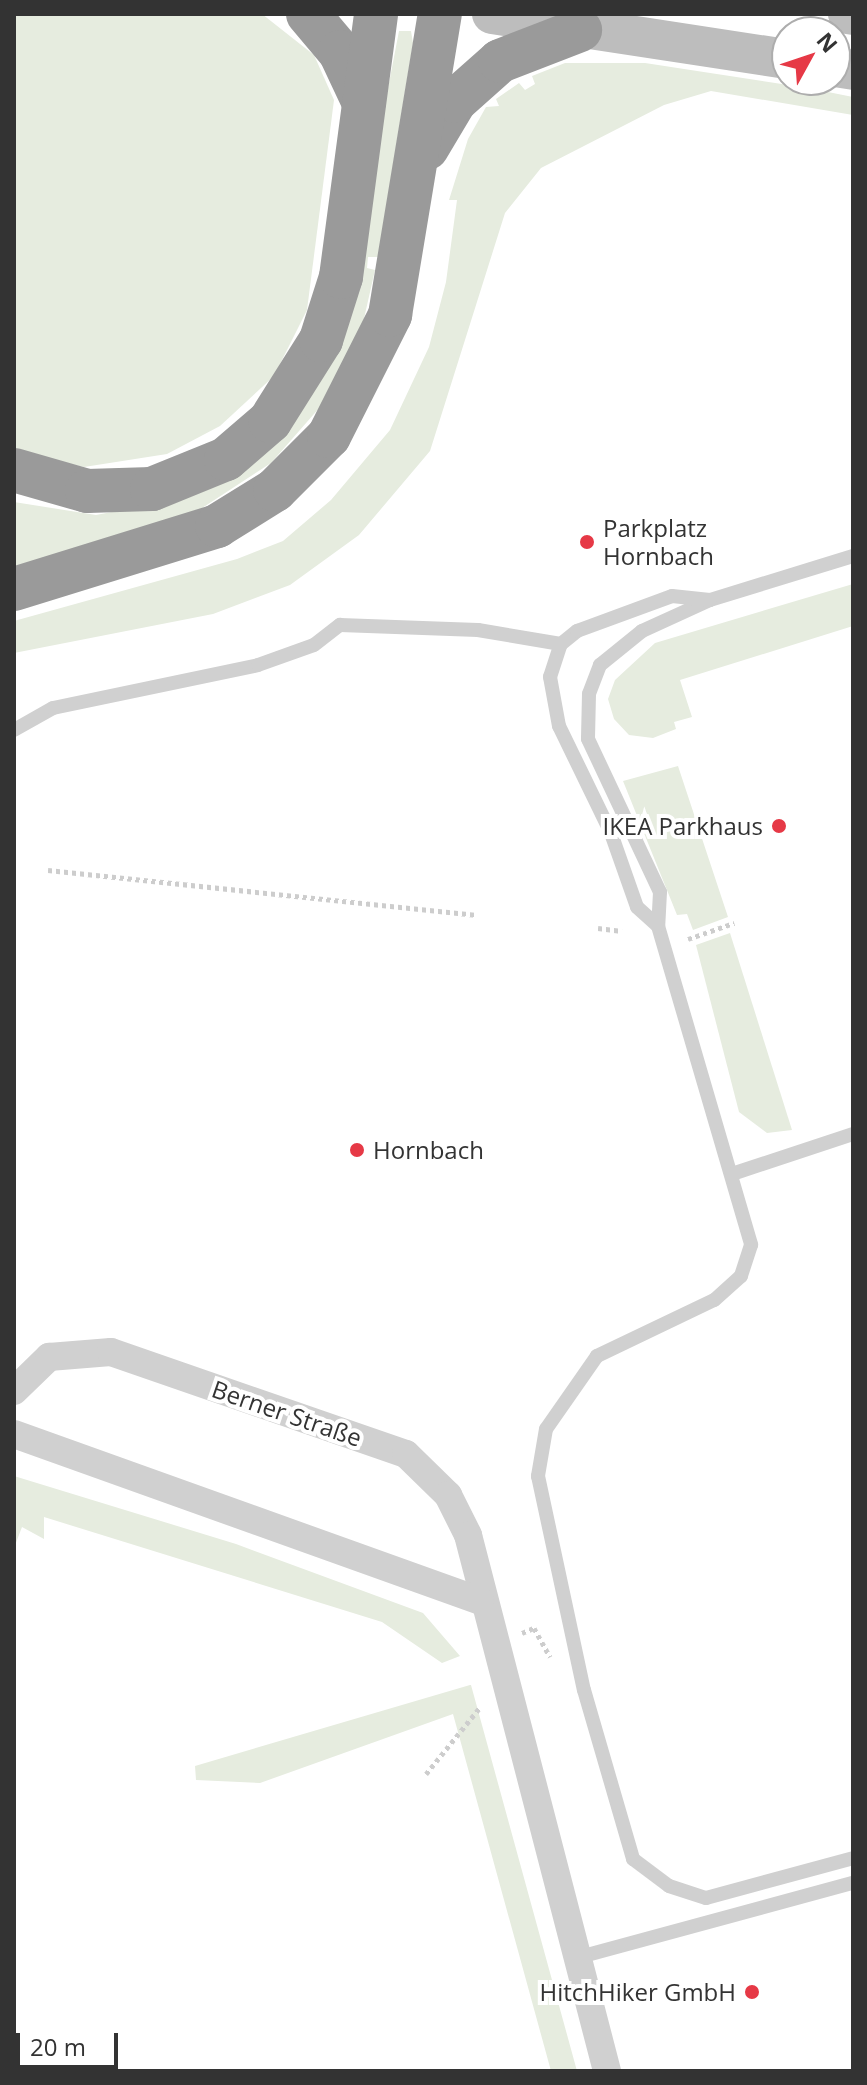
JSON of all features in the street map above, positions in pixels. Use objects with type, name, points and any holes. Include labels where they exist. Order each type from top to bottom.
[{"type":"highway","points":[[308,14],[340,52],[364,103]]},
{"type":"highway","points":[[14,470],[87,491],[152,489],[226,459],[270,421],[300,382],[333,306],[376,14]]},
{"type":"highway","points":[[14,589],[185,541],[243,512],[310,459],[360,386],[390,315],[418,169],[440,14]]},
{"type":"highway","points":[[418,169],[439,124],[475,80],[521,49],[580,30]]},
{"type":"street","points":[[492,14],[580,30],[771,57]]},
{"type":"street","name":"Berner Straße","points":[[14,1391],[49,1357],[111,1352],[406,1454],[448,1495],[468,1535],[480,1601],[607,2071]]},
{"type":"street","points":[[14,1434],[480,1601]]},
{"type":"lane","points":[[853,556],[710,600],[617,648],[600,665],[584,716],[597,763],[660,892],[658,926],[751,1245],[741,1276],[714,1300],[597,1356],[546,1429],[538,1476],[584,1690],[633,1859],[669,1886],[706,1898],[853,1858]]},
{"type":"lane","points":[[14,730],[53,708],[258,665],[314,645],[340,625],[478,630],[561,644],[672,596],[710,600]]},
{"type":"lane","points":[[561,644],[550,677],[559,726],[611,833],[637,907],[658,926]]},
{"type":"lane","points":[[732,1174],[853,1134]]},
{"type":"lane","points":[[576,1958],[853,1883]]},
{"type":"path","points":[[48,870],[475,915]]},
{"type":"path","points":[[688,939],[734,923]]},
{"type":"path","points":[[598,928],[622,931]]},
{"type":"shaded area","points":[[14,14],[262,14],[314,55],[334,100],[307,310],[274,376],[220,426],[167,454],[84,467],[14,451]]},
{"type":"shaded area","points":[[399,31],[411,31],[413,43],[378,257],[368,257],[367,268],[375,270],[363,323],[328,398],[271,463],[193,514],[14,567],[14,502],[96,515],[190,497],[220,482],[299,415],[338,348]]},
{"type":"shaded area","points":[[565,63],[645,63],[771,82],[771,96],[853,97],[853,115],[711,91],[664,105],[541,168],[505,213],[430,451],[359,535],[290,585],[213,614],[14,653],[14,621],[237,559],[283,541],[331,500],[390,430],[429,347],[446,282],[457,200],[449,200],[468,139],[486,107],[499,106],[496,99],[519,83],[525,90],[535,84],[532,76]]},
{"type":"shaded area","points":[[853,584],[853,626],[680,680],[692,717],[674,722],[676,729],[653,738],[629,735],[614,719],[608,699],[615,680],[655,643]]},
{"type":"shaded area","points":[[678,766],[728,917],[693,930],[687,914],[677,915],[623,781]]},
{"type":"shaded area","points":[[730,933],[792,1130],[767,1133],[739,1112],[696,945]]},
{"type":"shaded area","points":[[14,1476],[236,1544],[423,1613],[460,1656],[442,1663],[382,1622],[44,1517],[44,1539],[22,1527],[14,1548]]},
{"type":"shaded area","points":[[471,1685],[577,2071],[551,2071],[453,1714],[260,1783],[196,1780],[195,1766]]},
{"type":"place","name":"Parkplatz Hornbach","points":[[587,542]]},
{"type":"place","name":"IKEA Parkhaus","points":[[779,826]]},
{"type":"place","name":"Hornbach","points":[[357,1150]]},
{"type":"place","name":"HitchHiker GmbH","points":[[752,1992]]}]
